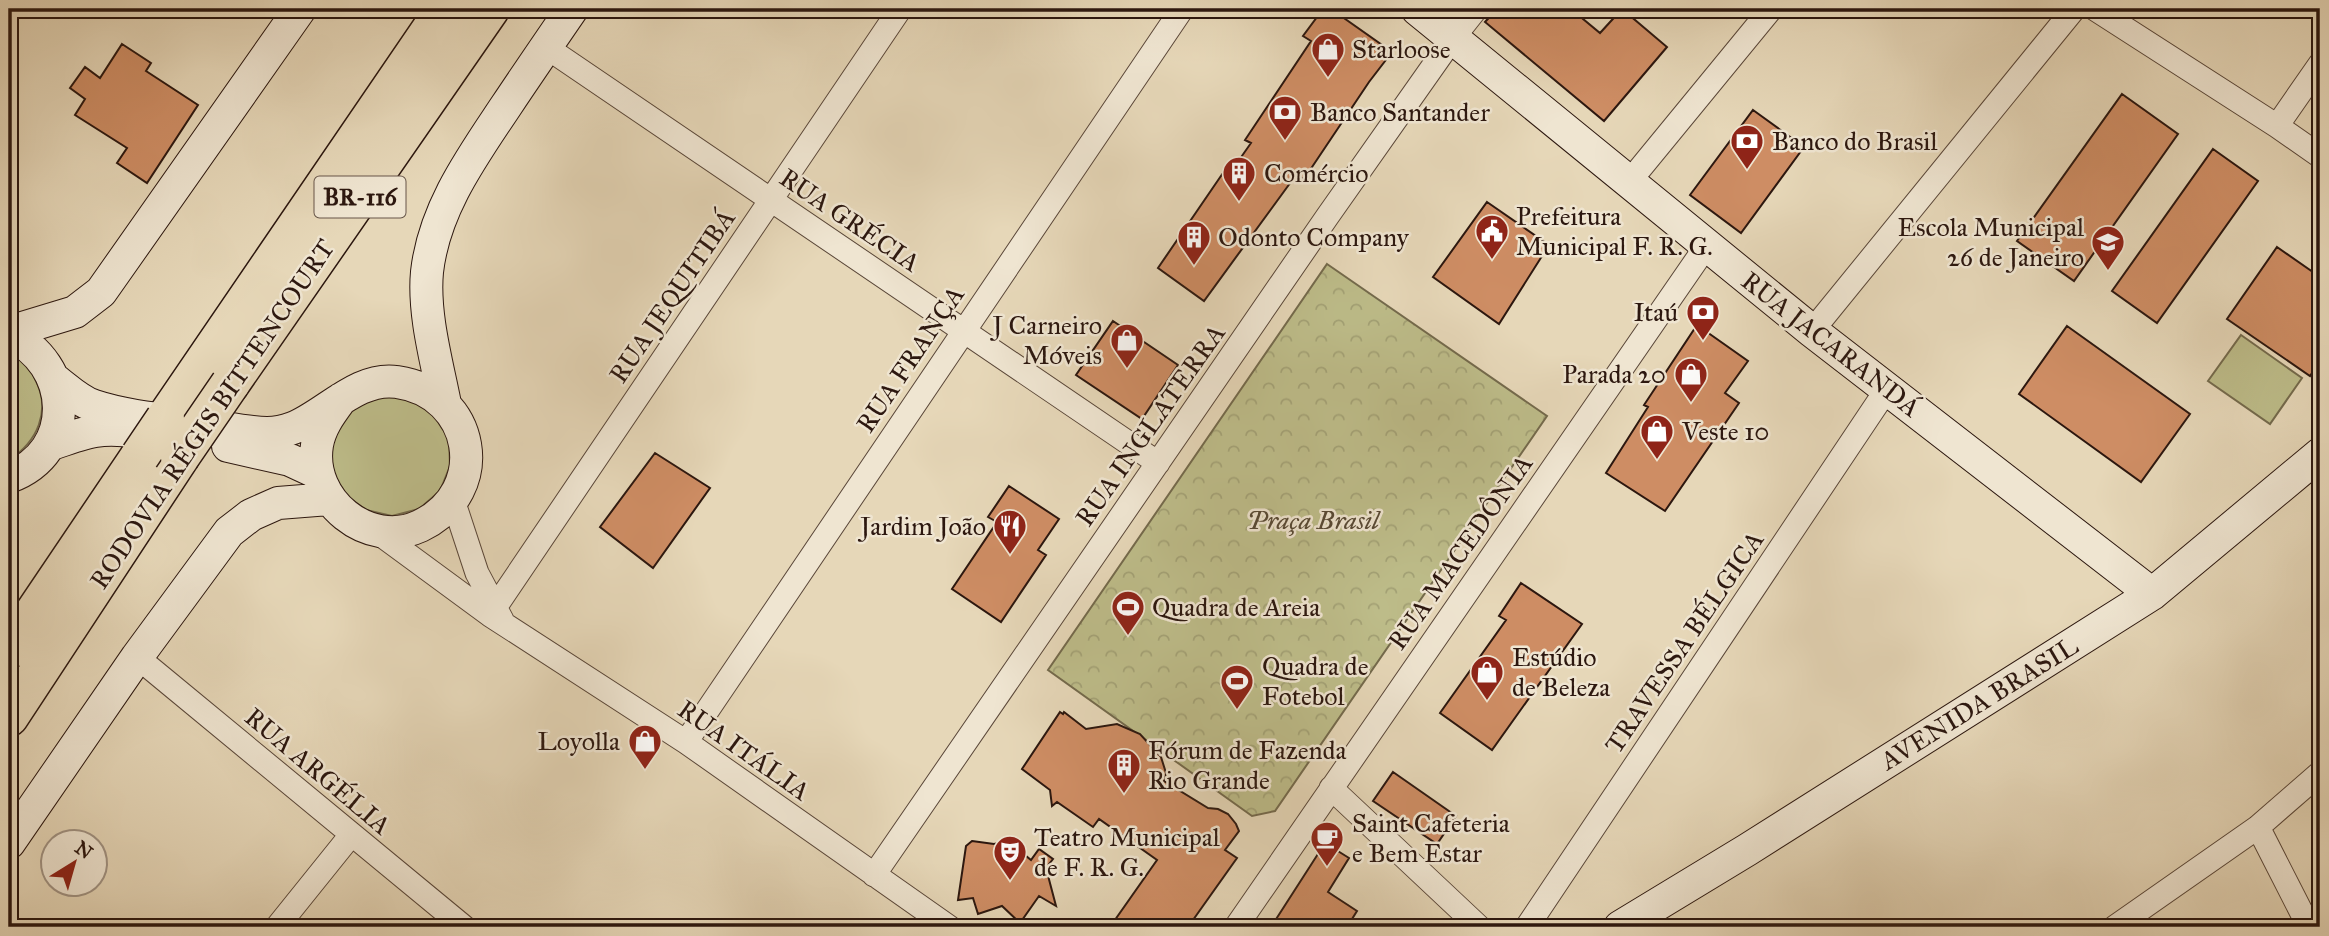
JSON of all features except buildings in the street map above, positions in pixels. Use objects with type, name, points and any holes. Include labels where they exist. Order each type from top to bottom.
[{"type":"highway","name":"RODOVIA RÉGIS BITTENCOURT","points":[[9,650],[445,9]]},
{"type":"highway","name":"RODOVIA RÉGIS BITTENCOURT","points":[[9,717],[180,457],[491,9]]},
{"type":"main road","points":[[9,334],[75,312],[101,292],[300,9]]},
{"type":"main road","points":[[445,404],[430,324],[427,274],[435,233],[449,197],[572,9]]},
{"type":"main road","name":"RUA JACARANDÁ","points":[[1417,9],[1812,331],[2152,594]]},
{"type":"main road","points":[[9,334],[35,351],[47,364],[55,380],[60,402],[57,425],[49,445],[36,461],[20,473],[9,477]]},
{"type":"main road","points":[[49,445],[93,430],[115,429],[255,450],[290,460],[323,486],[341,512],[356,523],[373,530],[396,532],[418,527],[437,516],[453,500],[466,468],[467,451],[463,434],[456,418],[445,404],[422,387],[394,381],[366,385],[313,419],[289,430],[266,433],[150,417],[94,406],[81,400],[55,380]]},
{"type":"main road","points":[[323,486],[317,446],[325,421],[341,399]]},
{"type":"main road","name":"AVENIDA BRASIL","points":[[1620,927],[2152,594],[2320,454]]},
{"type":"main road","points":[[9,844],[137,657],[229,532],[251,515],[323,486]]},
{"type":"street","name":"RUA JEQUITIBÁ","points":[[497,615],[770,200],[900,9]]},
{"type":"street","name":"RUA FRANÇA","points":[[686,742],[1182,9]]},
{"type":"street","name":"RUA INGLATERRA","points":[[874,875],[1453,38],[1476,9]]},
{"type":"street","points":[[1629,181],[1771,9]]},
{"type":"street","points":[[1812,331],[2074,9]]},
{"type":"street","points":[[2095,9],[2320,156]]},
{"type":"street","name":"RUA GRÉCIA","points":[[546,47],[1158,463]]},
{"type":"street","points":[[2277,126],[2320,64]]},
{"type":"street","name":"RUA MACEDÔNIA","points":[[1236,927],[1707,245]]},
{"type":"street","name":"TRAVESSA BÉLGICA","points":[[1527,927],[1886,389]]},
{"type":"street","name":"RUA ITÁLIA","points":[[453,500],[477,573],[497,615]]},
{"type":"street","name":"RUA ITÁLIA","points":[[373,530],[686,742],[949,927]]},
{"type":"street","name":"RUA ARGÉLIA","points":[[137,657],[464,927]]},
{"type":"street","points":[[2115,927],[2258,827],[2320,773]]},
{"type":"street","points":[[1331,788],[1479,927]]},
{"type":"street","points":[[2258,827],[2309,927]]},
{"type":"street","points":[[277,927],[351,835]]},
{"type":"green space","name":"Praça Brasil","points":[[1327,264],[1547,416],[1275,811],[1252,816],[1048,670]]},
{"type":"green space","points":[[2241,335],[2302,378],[2270,424],[2208,381]]},
{"type":"green space","points":[[9,351],[30,369],[40,391],[42,414],[34,435],[19,453],[9,460]]},
{"type":"green space","points":[[388,393],[427,405],[449,439],[450,466],[440,491],[419,509],[392,516],[366,510],[344,494],[331,470],[330,443],[350,408]]},
{"type":"place","name":"Starloose","points":[[1328,79]]},
{"type":"place","name":"Banco Santander","points":[[1285,142]]},
{"type":"place","name":"Banco do Brasil","points":[[1747,171]]},
{"type":"place","name":"Comércio","points":[[1239,203]]},
{"type":"place","name":"Prefeitura Municipal F. R. G.","points":[[1492,261]]},
{"type":"place","name":"Odonto Company","points":[[1194,267]]},
{"type":"place","name":"Escola Municipal 26 de Janeiro","points":[[2108,272]]},
{"type":"place","name":"Itaú","points":[[1703,342]]},
{"type":"place","name":"J Carneiro Móveis","points":[[1127,370]]},
{"type":"place","name":"Parada 20","points":[[1691,404]]},
{"type":"place","name":"Veste 10","points":[[1657,461]]},
{"type":"place","name":"Jardim João","points":[[1010,556]]},
{"type":"place","name":"Quadra de Areia","points":[[1128,637]]},
{"type":"place","name":"Estúdio de Beleza","points":[[1487,702]]},
{"type":"place","name":"Quadra de Fotebol","points":[[1237,711]]},
{"type":"place","name":"Loyolla","points":[[645,771]]},
{"type":"place","name":"Fórum de Fazenda Rio Grande","points":[[1124,795]]},
{"type":"place","name":"Saint Cafeteria e Bem Estar","points":[[1327,868]]},
{"type":"place","name":"Teatro Municipal de F. R. G.","points":[[1010,882]]}]
